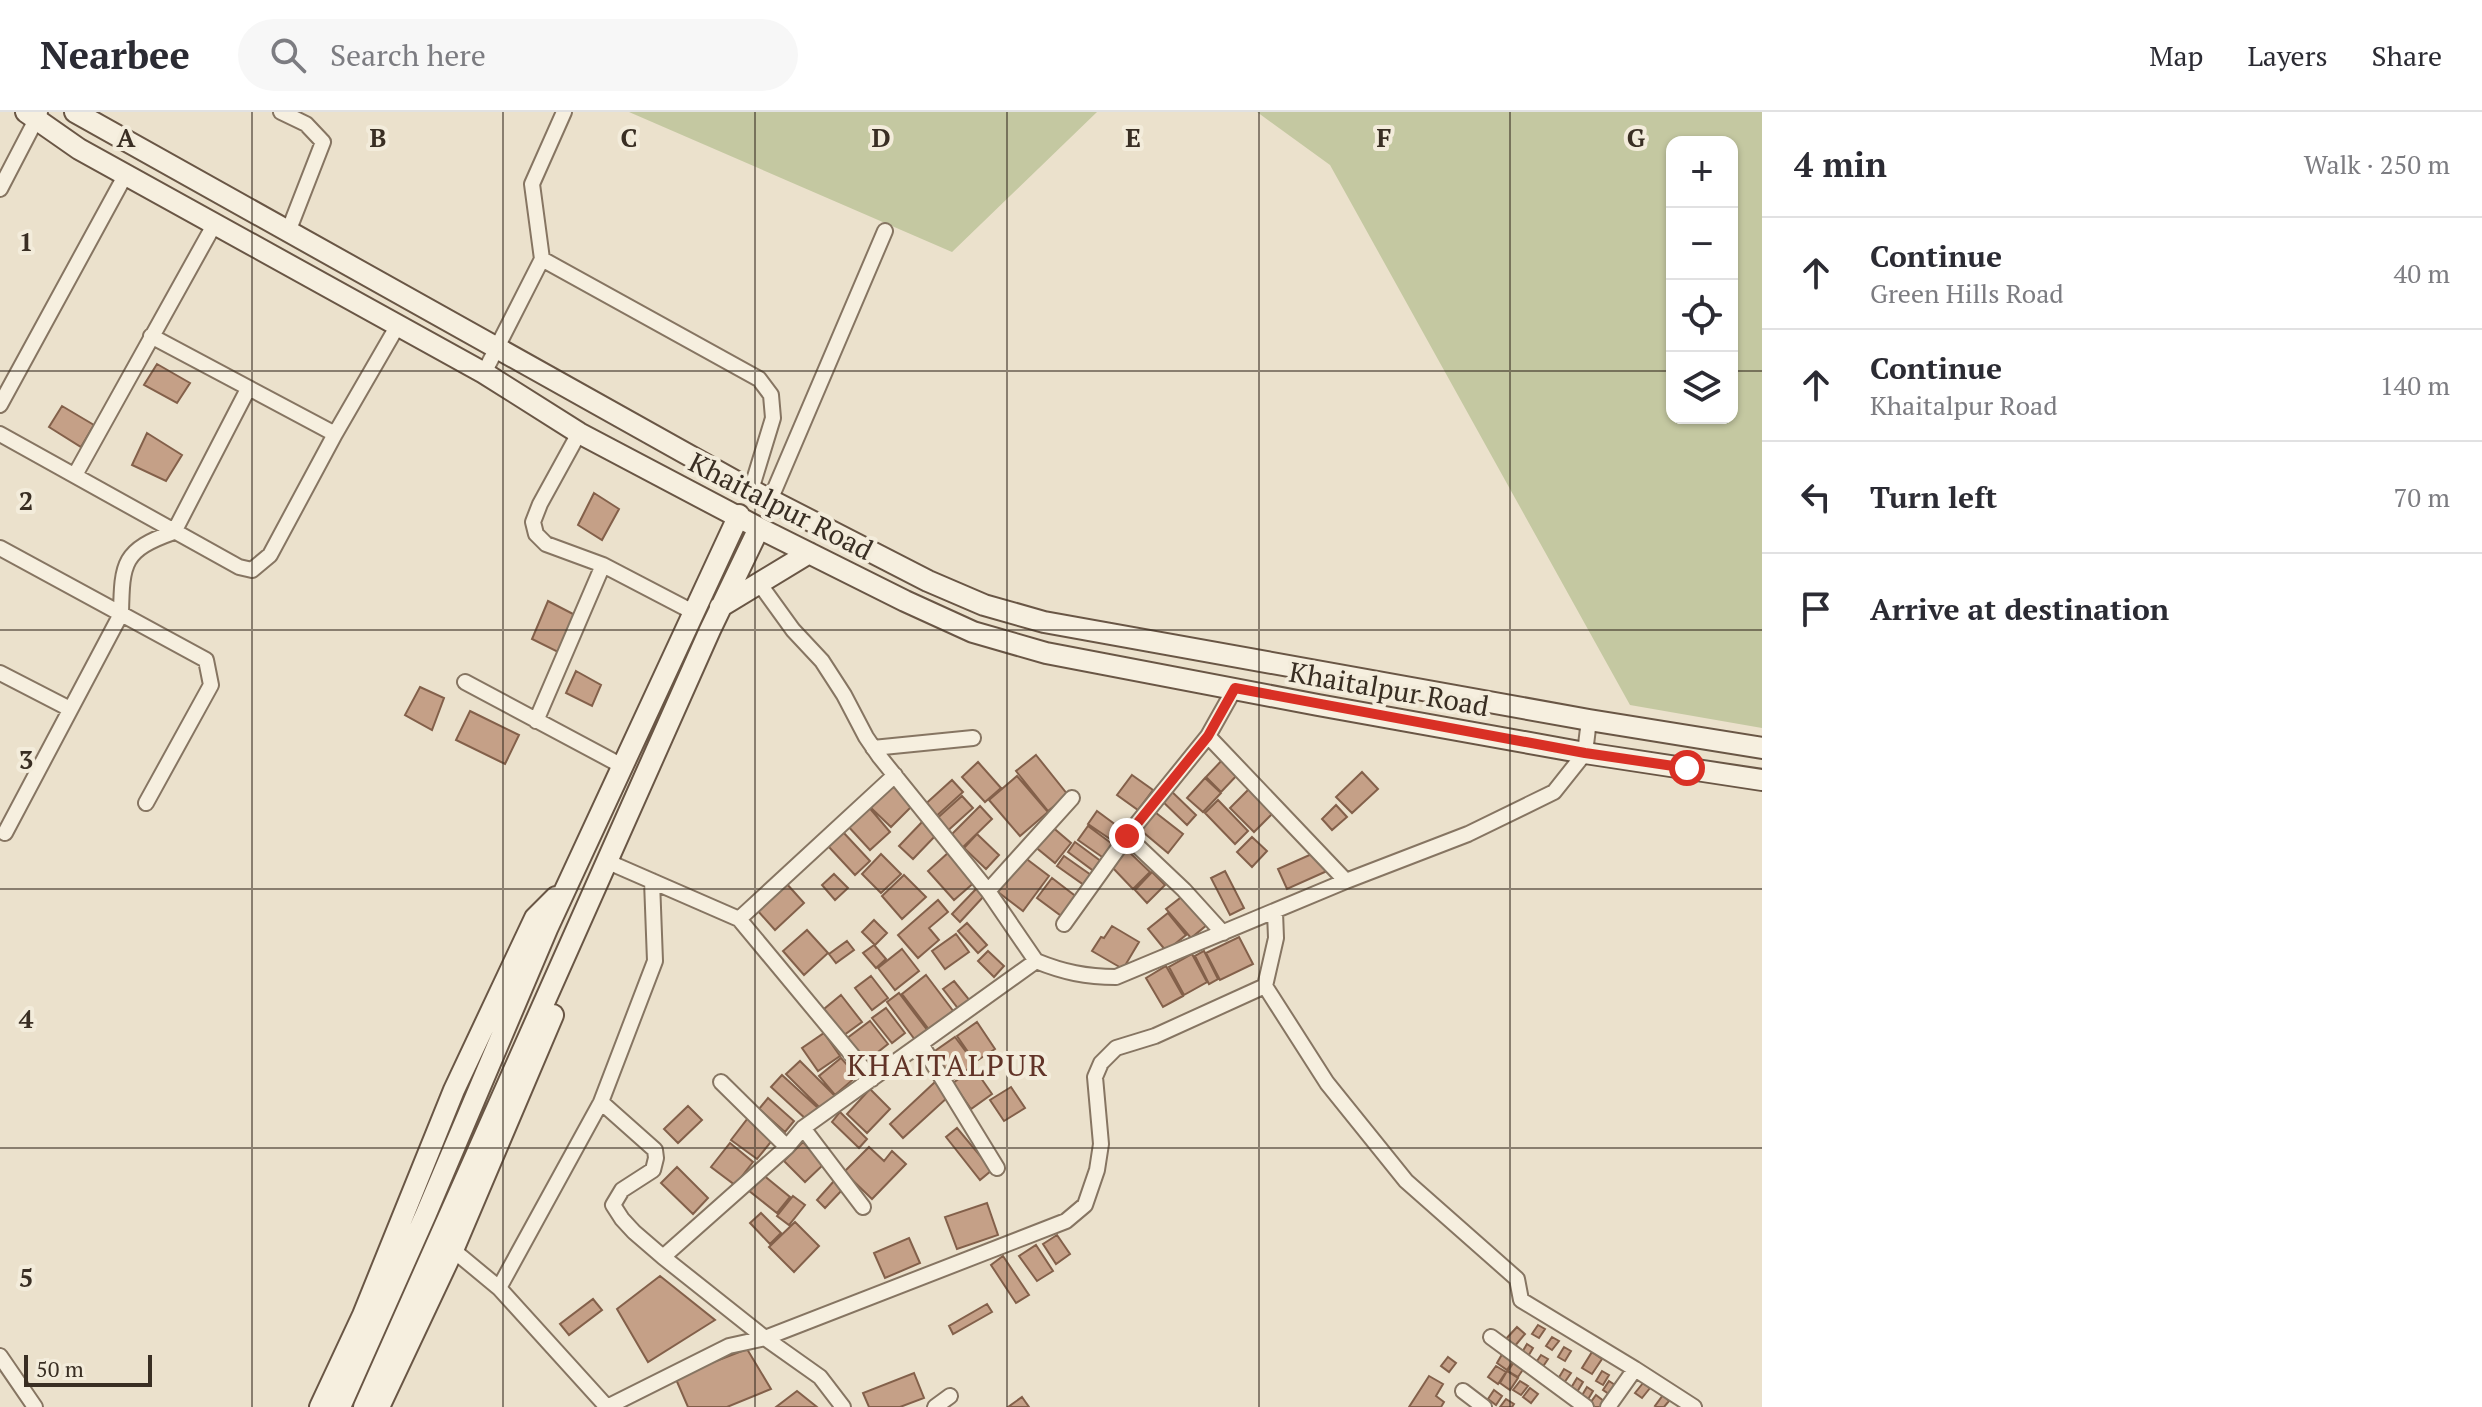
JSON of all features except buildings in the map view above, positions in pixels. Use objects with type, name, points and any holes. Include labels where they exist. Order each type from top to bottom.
[{"type":"street","name":"Khaitalpur Road","points":[[75,112],[751,490],[928,581],[984,605],[1044,622],[1762,748]]},
{"type":"street","points":[[281,112],[306,124],[323,142],[288,232]]},
{"type":"street","points":[[484,373],[542,259],[532,184],[564,112]]},
{"type":"street","name":"Khaitalpur Road","points":[[34,115],[79,149],[484,373],[579,433],[759,528],[973,632],[1046,653],[1585,753],[1762,780]]},
{"type":"street","points":[[0,189],[34,115]]},
{"type":"street","points":[[0,405],[126,174]]},
{"type":"street","points":[[75,475],[214,225]]},
{"type":"street","points":[[771,498],[885,231]]},
{"type":"street","points":[[542,259],[759,379],[771,395],[773,418],[751,490]]},
{"type":"street","points":[[0,434],[174,532],[239,567],[252,570],[270,555],[398,325]]},
{"type":"street","points":[[151,336],[335,434]]},
{"type":"street","points":[[5,833],[121,614],[122,579],[129,557],[145,542],[174,532],[248,389]]},
{"type":"street","points":[[579,433],[540,504],[533,522],[536,534],[546,544],[603,565],[695,613]]},
{"type":"street","points":[[340,1407],[547,929],[739,515]]},
{"type":"street","points":[[364,1407],[720,607],[759,528]]},
{"type":"street","points":[[0,548],[206,660],[211,685],[146,803]]},
{"type":"street","points":[[720,607],[809,553]]},
{"type":"street","points":[[536,721],[603,565]]},
{"type":"street","points":[[759,583],[793,630],[822,661],[873,748],[988,891],[1036,961],[1067,973],[1091,977],[1116,977],[1468,834],[1554,792],[1585,753],[1589,720]]},
{"type":"street","points":[[0,673],[70,709]]},
{"type":"street","points":[[465,682],[624,767]]},
{"type":"street","points":[[1064,924],[1127,836],[1208,736],[1235,688]]},
{"type":"street","points":[[1208,736],[1346,881]]},
{"type":"street","points":[[873,748],[973,738]]},
{"type":"street","points":[[739,919],[895,775]]},
{"type":"street","points":[[988,891],[1072,798]]},
{"type":"street","points":[[1127,836],[1184,890],[1223,933]]},
{"type":"street","points":[[606,861],[739,919],[872,1079]]},
{"type":"street","points":[[379,1407],[453,1250],[594,920],[606,861]]},
{"type":"street","points":[[499,1288],[601,1102],[655,961],[652,881]]},
{"type":"street","points":[[320,1407],[363,1315],[454,1090],[535,918],[568,885]]},
{"type":"street","points":[[1275,912],[1276,938],[1265,986],[1327,1083],[1406,1181],[1517,1279],[1521,1300],[1692,1406]]},
{"type":"street","points":[[663,1257],[787,1147],[803,1128],[1036,961]]},
{"type":"street","points":[[453,1250],[499,1288],[607,1407],[729,1346],[765,1338],[1066,1221],[1085,1205],[1097,1170],[1101,1144],[1095,1077],[1101,1063],[1116,1048],[1155,1036],[1265,986]]},
{"type":"street","points":[[921,1044],[997,1168]]},
{"type":"street","points":[[721,1082],[787,1147]]},
{"type":"street","points":[[601,1102],[655,1150],[653,1170],[622,1190],[613,1205],[634,1232],[765,1338],[820,1377],[843,1407]]},
{"type":"street","points":[[803,1128],[863,1207]]},
{"type":"street","points":[[1491,1337],[1586,1407]]},
{"type":"street","points":[[0,1356],[35,1407]]},
{"type":"street","points":[[1608,1407],[1635,1369]]},
{"type":"street","points":[[1463,1391],[1484,1407]]},
{"type":"street","points":[[935,1407],[950,1396]]},
{"type":"green space","points":[[629,112],[1097,112],[952,252]]},
{"type":"green space","points":[[1257,112],[1762,112],[1762,728],[1630,705],[1330,165]]},
{"type":"district","name":"KHAITALPUR","points":[[948,1066]]},
{"type":"route","points":[[1127,836],[1208,736],[1235,688],[1585,753],[1687,768]]}]
